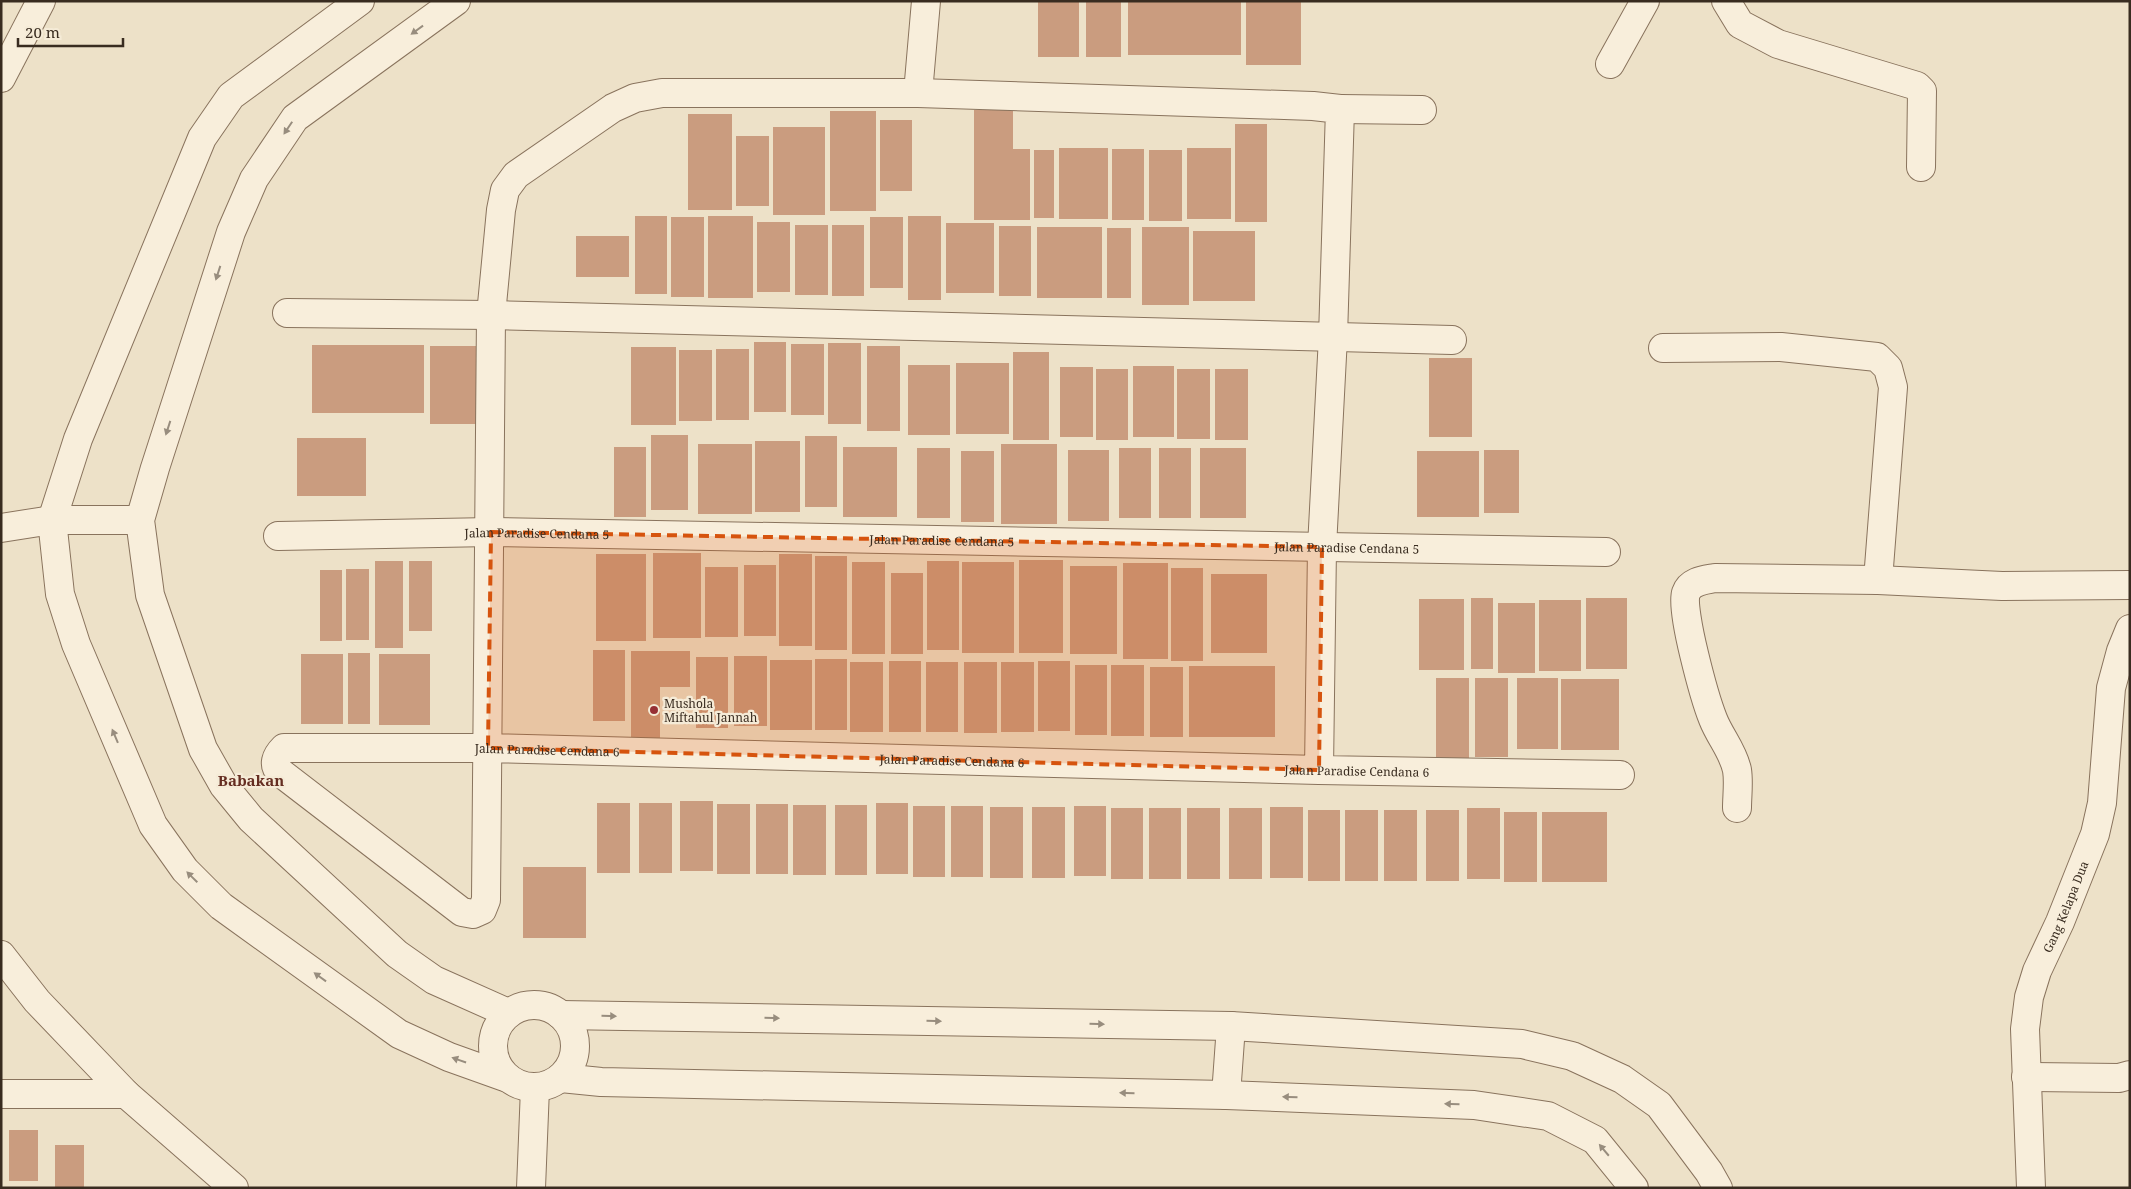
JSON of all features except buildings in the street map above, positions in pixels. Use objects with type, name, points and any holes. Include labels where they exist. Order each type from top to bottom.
[{"type":"street","points":[[1,78],[41,1]]},
{"type":"street","points":[[360,1],[231,96],[202,138],[78,439],[52,520],[60,594],[76,644],[153,825],[185,870],[221,906],[399,1034],[449,1057],[505,1077],[518,1085],[535,1088],[549,1085],[561,1078],[570,1067],[575,1054],[575,1039],[570,1026],[561,1015],[549,1007],[535,1005],[521,1007],[508,1013],[496,1027],[492,1044],[495,1062],[505,1077]]},
{"type":"street","points":[[456,1],[295,118],[254,178],[231,232],[140,520],[150,595],[203,749],[224,786],[251,820],[397,954],[434,980],[508,1013]]},
{"type":"street","points":[[918,93],[926,1]]},
{"type":"street","points":[[1610,64],[1645,1]]},
{"type":"street","points":[[1726,1],[1740,24],[1778,44],[1916,86],[1922,91],[1921,167]]},
{"type":"street","points":[[488,748],[491,532],[491,315],[501,210],[505,190],[516,174],[613,108],[635,98],[662,93],[918,93],[1304,105],[1340,109],[1422,110]]},
{"type":"street","points":[[1319,770],[1322,547],[1333,337],[1340,109]]},
{"type":"street","points":[[287,313],[491,315],[1452,340]]},
{"type":"street","points":[[1663,348],[1781,347],[1877,357],[1888,368],[1893,387],[1878,580]]},
{"type":"street","points":[[1,528],[52,520],[140,520]]},
{"type":"street","name":"Jalan Paradise Cendana 5","points":[[278,536],[491,532],[1606,552]]},
{"type":"street","points":[[1737,808],[1737,771],[1728,746],[1714,721],[1704,695],[1685,607],[1686,592],[1697,581],[1715,578],[1878,580],[2002,586],[2130,586]]},
{"type":"street","name":"Gang Kelapa Dua","points":[[2031,1188],[2025,1029],[2029,997],[2037,971],[2060,922],[2095,834],[2102,803],[2111,688],[2121,651],[2130,629]]},
{"type":"street","name":"Jalan Paradise Cendana 6","points":[[488,748],[486,900],[482,910],[473,914],[462,912],[277,769],[276,762],[278,754],[284,748],[488,748],[1319,770],[1620,775]]},
{"type":"street","points":[[1,955],[38,1002],[126,1094],[234,1188]]},
{"type":"street","points":[[561,1015],[1231,1026],[1522,1044],[1572,1056],[1622,1079],[1659,1105],[1709,1172],[1718,1188]]},
{"type":"street","points":[[1226,1094],[1231,1026]]},
{"type":"street","points":[[2026,1077],[2120,1078],[2130,1075]]},
{"type":"street","points":[[561,1078],[610,1083],[1226,1094],[1474,1105],[1548,1116],[1595,1140],[1634,1188]]},
{"type":"street","points":[[531,1188],[535,1088]]},
{"type":"street","points":[[1,1094],[126,1094]]},
{"type":"highlighted area","points":[[491,532],[1322,547],[1319,770],[488,748]]},
{"type":"place","name":"Mushola Miftahul Jannah","points":[[654,710]]},
{"type":"district","name":"Babakan","points":[[251,780]]}]
